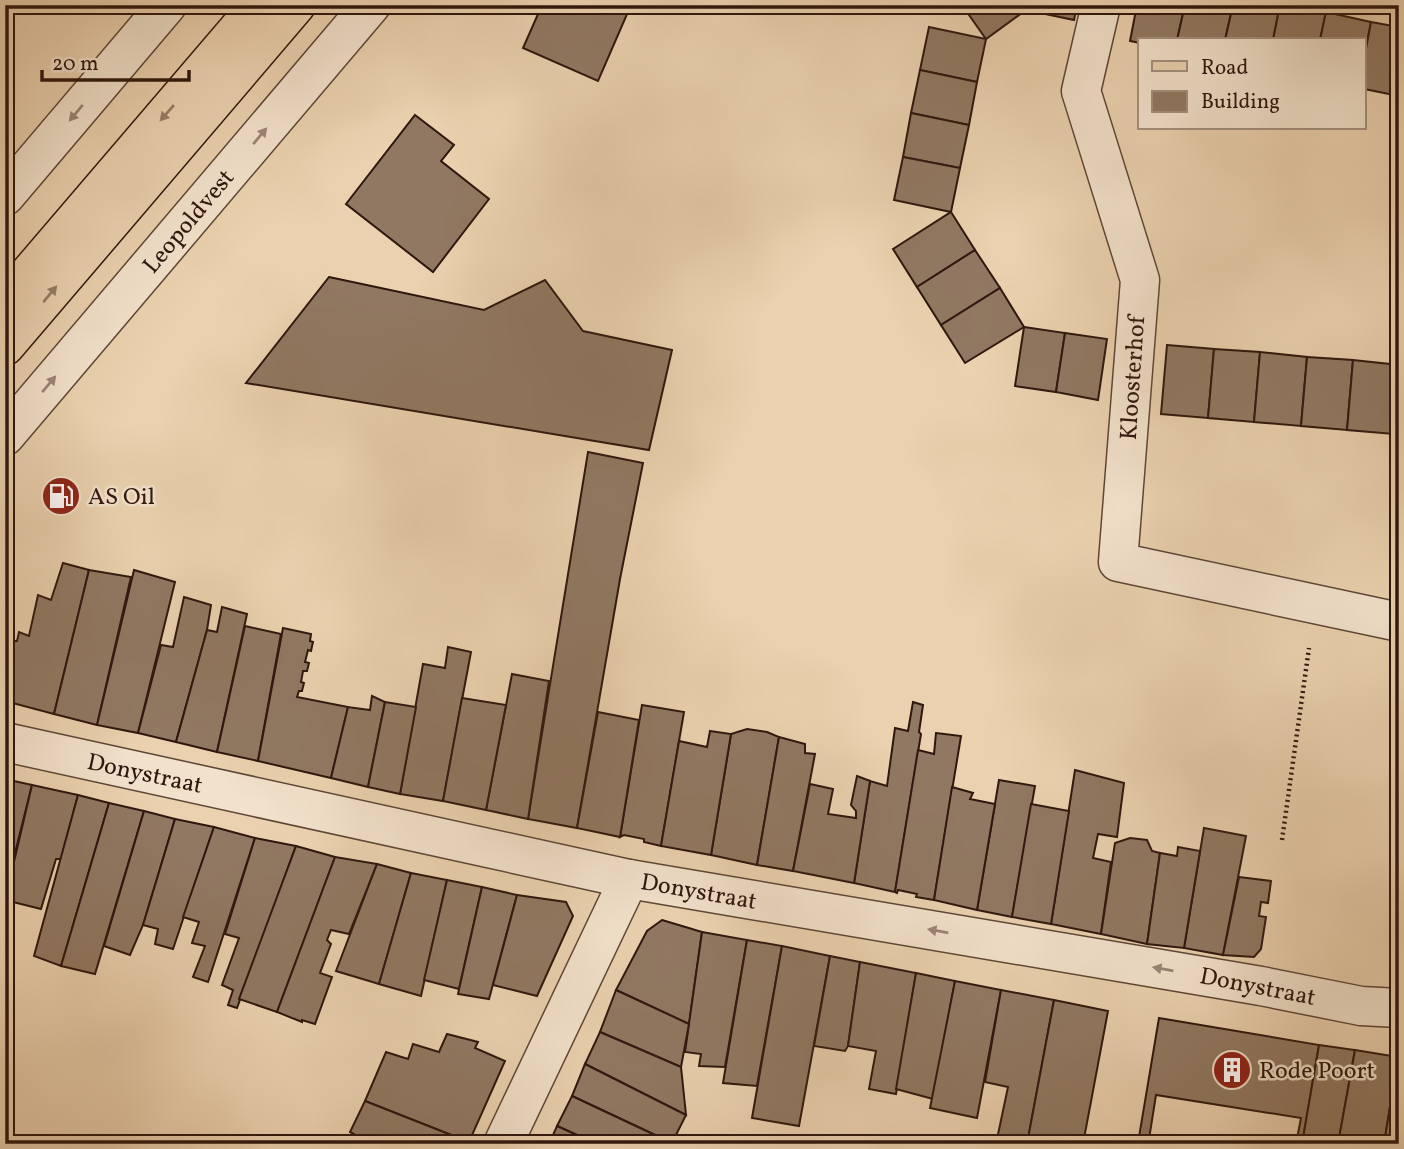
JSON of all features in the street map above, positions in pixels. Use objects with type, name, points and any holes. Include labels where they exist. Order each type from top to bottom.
[{"type":"main road","points":[[5,302],[259,5]]},
{"type":"main road","points":[[5,346],[296,5]]},
{"type":"street","points":[[5,196],[167,5]]},
{"type":"street","name":"Leopoldvest","points":[[5,436],[371,5]]},
{"type":"street","name":"Kloosterhof","points":[[1101,5],[1080,91],[1140,280],[1118,562],[1399,622]]},
{"type":"street","name":"Donystraat","points":[[5,742],[629,879],[1261,986],[1361,1006],[1399,1008]]},
{"type":"street","points":[[503,1144],[629,879]]},
{"type":"path","points":[[1282,840],[1315,606]]},
{"type":"building","points":[[542,5],[631,5],[598,81],[523,48]]},
{"type":"building","points":[[962,5],[1022,5],[1026,10],[986,39]]},
{"type":"building","points":[[1027,5],[1077,5],[1074,20],[1026,10]]},
{"type":"building","points":[[1137,5],[1185,5],[1177,38],[1138,38],[1138,43],[1130,41]]},
{"type":"building","points":[[1185,5],[1233,5],[1225,38],[1177,38]]},
{"type":"building","points":[[1233,5],[1280,5],[1273,38],[1225,38]]},
{"type":"building","points":[[1280,5],[1294,5],[1326,12],[1320,38],[1273,38]]},
{"type":"building","points":[[1326,12],[1371,22],[1366,48],[1366,38],[1320,38]]},
{"type":"building","points":[[1371,22],[1399,27],[1399,96],[1366,89],[1366,48]]},
{"type":"building","points":[[929,27],[986,39],[977,82],[920,70]]},
{"type":"building","points":[[920,70],[977,82],[969,125],[911,113]]},
{"type":"building","points":[[911,113],[969,125],[960,168],[903,157]]},
{"type":"building","points":[[415,115],[454,145],[441,161],[489,199],[433,272],[346,204]]},
{"type":"building","points":[[903,157],[960,168],[951,212],[894,200]]},
{"type":"building","points":[[951,212],[975,250],[917,287],[893,249]]},
{"type":"building","points":[[975,250],[1000,288],[941,325],[917,287]]},
{"type":"building","points":[[329,277],[484,310],[545,280],[583,331],[672,350],[649,450],[246,383]]},
{"type":"building","points":[[1000,288],[1024,327],[965,363],[941,325]]},
{"type":"building","points":[[1024,327],[1065,333],[1056,392],[1015,386]]},
{"type":"building","points":[[1065,333],[1107,339],[1098,400],[1056,392]]},
{"type":"building","points":[[1167,345],[1214,349],[1208,418],[1161,414]]},
{"type":"building","points":[[1214,349],[1260,352],[1254,422],[1208,418]]},
{"type":"building","points":[[1260,352],[1307,357],[1301,426],[1254,422]]},
{"type":"building","points":[[1307,357],[1353,360],[1347,430],[1301,426]]},
{"type":"building","points":[[1353,360],[1399,365],[1394,434],[1347,430]]},
{"type":"building","points":[[1399,375],[1399,434],[1394,434]]},
{"type":"building","points":[[588,452],[643,463],[577,828],[528,819]]},
{"type":"building","points":[[63,563],[89,570],[54,714],[5,701],[5,692],[13,659],[9,656],[13,641],[17,641],[19,632],[29,636],[38,595],[51,600]]},
{"type":"building","points":[[89,570],[131,577],[97,725],[54,714]]},
{"type":"building","points":[[134,570],[175,582],[138,733],[97,725]]},
{"type":"building","points":[[184,597],[211,605],[207,630],[176,742],[138,733],[161,645],[173,647]]},
{"type":"building","points":[[222,607],[247,614],[217,752],[176,742],[207,630],[217,632]]},
{"type":"building","points":[[245,626],[281,634],[258,761],[217,752]]},
{"type":"building","points":[[283,628],[311,634],[310,641],[313,642],[305,662],[309,663],[307,671],[303,671],[302,691],[299,691],[297,697],[348,707],[331,778],[258,761]]},
{"type":"building","points":[[448,647],[471,652],[443,801],[400,794],[423,664],[445,668]]},
{"type":"building","points":[[512,674],[549,681],[528,819],[486,810]]},
{"type":"building","points":[[372,696],[385,702],[368,787],[331,778],[348,707],[370,710]]},
{"type":"building","points":[[462,698],[506,705],[486,810],[443,801]]},
{"type":"building","points":[[385,702],[416,707],[400,794],[368,787]]},
{"type":"building","points":[[913,702],[923,705],[919,732],[921,734],[895,892],[854,883],[870,781],[887,786],[895,728],[908,731]]},
{"type":"building","points":[[642,705],[684,712],[661,846],[644,842],[644,839],[624,835],[620,837]]},
{"type":"building","points":[[598,712],[639,720],[620,837],[577,828]]},
{"type":"building","points":[[747,729],[779,737],[757,865],[711,855],[731,734]]},
{"type":"building","points":[[710,731],[731,734],[711,855],[661,846],[679,741],[707,747]]},
{"type":"building","points":[[936,733],[961,736],[934,900],[898,890],[895,892],[918,750],[934,754]]},
{"type":"building","points":[[779,737],[805,744],[805,753],[815,754],[793,871],[757,865]]},
{"type":"building","points":[[1075,770],[1124,783],[1117,837],[1098,834],[1093,858],[1111,862],[1101,934],[1051,924]]},
{"type":"building","points":[[857,776],[870,781],[854,883],[793,871],[810,784],[833,789],[828,814],[856,818],[856,811],[851,805]]},
{"type":"building","points":[[5,779],[32,785],[5,893]]},
{"type":"building","points":[[999,780],[1035,786],[1012,917],[977,910]]},
{"type":"building","points":[[32,785],[78,795],[61,859],[56,859],[41,909],[5,900]]},
{"type":"building","points":[[952,787],[973,793],[970,799],[995,804],[977,910],[934,900]]},
{"type":"building","points":[[78,795],[109,803],[61,966],[34,956]]},
{"type":"building","points":[[109,803],[144,811],[95,974],[61,966]]},
{"type":"building","points":[[1031,804],[1069,811],[1051,924],[1012,917]]},
{"type":"building","points":[[144,811],[175,819],[143,925],[130,955],[104,946]]},
{"type":"building","points":[[175,819],[214,827],[173,949],[155,944],[158,929],[143,925]]},
{"type":"building","points":[[214,827],[255,838],[208,982],[193,977],[205,946],[192,943],[199,922],[183,917]]},
{"type":"building","points":[[1204,828],[1246,836],[1223,955],[1184,948]]},
{"type":"building","points":[[255,838],[296,846],[237,1008],[228,1005],[233,990],[222,985],[239,938],[225,934]]},
{"type":"building","points":[[1130,838],[1147,840],[1152,851],[1160,853],[1147,944],[1101,934],[1115,843]]},
{"type":"building","points":[[296,846],[335,857],[277,1012],[239,999]]},
{"type":"building","points":[[1178,847],[1200,851],[1184,948],[1147,944],[1160,853],[1177,856]]},
{"type":"building","points":[[335,857],[377,864],[349,934],[331,930],[327,940],[331,944],[320,973],[332,977],[315,1024],[302,1022],[277,1012]]},
{"type":"building","points":[[377,864],[411,873],[379,984],[336,971]]},
{"type":"building","points":[[411,873],[447,880],[421,996],[379,984]]},
{"type":"building","points":[[1239,877],[1271,881],[1268,903],[1261,902],[1259,916],[1266,917],[1261,949],[1254,957],[1223,955]]},
{"type":"building","points":[[447,880],[482,887],[459,989],[424,980]]},
{"type":"building","points":[[482,887],[517,895],[489,999],[458,994]]},
{"type":"building","points":[[517,895],[566,902],[573,916],[537,996],[493,985]]},
{"type":"building","points":[[662,920],[702,932],[689,1024],[616,990],[647,931]]},
{"type":"building","points":[[702,932],[747,940],[725,1067],[699,1066],[701,1054],[685,1052]]},
{"type":"building","points":[[747,940],[782,946],[757,1086],[723,1083]]},
{"type":"building","points":[[782,946],[830,956],[799,1126],[752,1118]]},
{"type":"building","points":[[830,956],[860,962],[848,1046],[845,1051],[814,1046]]},
{"type":"building","points":[[860,962],[916,973],[896,1094],[869,1089],[876,1051],[848,1046]]},
{"type":"building","points":[[916,973],[955,981],[933,1099],[896,1089]]},
{"type":"building","points":[[955,981],[1001,990],[977,1118],[930,1108]]},
{"type":"building","points":[[616,990],[689,1024],[681,1067],[600,1032]]},
{"type":"building","points":[[1001,990],[1054,1000],[1027,1144],[996,1144],[1008,1087],[985,1082]]},
{"type":"building","points":[[1054,1000],[1108,1011],[1083,1144],[1027,1144]]},
{"type":"building","name":"Rode Poort","points":[[1159,1018],[1319,1045],[1302,1144],[1296,1144],[1301,1118],[1156,1095],[1149,1139],[1139,1137]]},
{"type":"building","points":[[600,1032],[681,1067],[686,1115],[585,1064]]},
{"type":"building","points":[[447,1034],[478,1042],[475,1048],[505,1061],[469,1142],[365,1101],[386,1052],[408,1059],[413,1044],[439,1052]]},
{"type":"building","points":[[1319,1045],[1355,1050],[1338,1144],[1302,1144]]},
{"type":"building","points":[[1355,1050],[1398,1057],[1384,1144],[1338,1144]]},
{"type":"building","points":[[1398,1057],[1399,1144],[1384,1144]]},
{"type":"building","points":[[585,1064],[686,1115],[672,1143],[572,1096]]},
{"type":"building","points":[[572,1096],[672,1144],[597,1144],[557,1126]]},
{"type":"building","points":[[365,1101],[469,1142],[372,1144],[350,1132]]},
{"type":"building","points":[[557,1126],[597,1144],[549,1144]]},
{"type":"building","points":[[357,1137],[372,1144],[354,1144]]},
{"type":"place","name":"AS Oil","points":[[61,496]]},
{"type":"place","name":"Rode Poort","points":[[1232,1070]]}]
